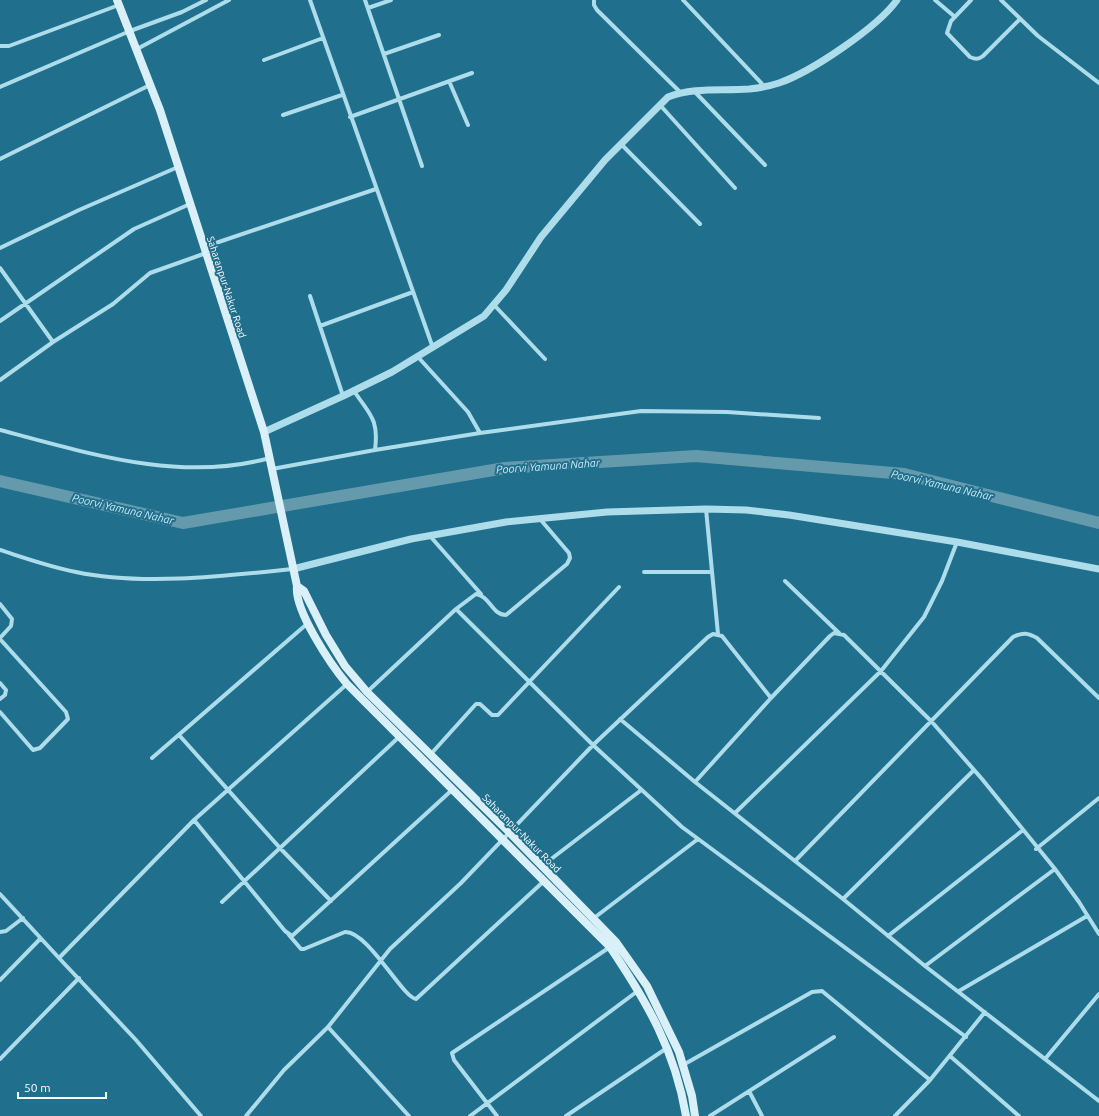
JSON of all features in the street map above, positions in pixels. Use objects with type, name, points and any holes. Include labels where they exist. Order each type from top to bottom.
[{"type":"main road","name":"Saharanpur-Nakur Road","points":[[118,3],[137,49],[178,167],[264,432],[297,586],[296,594],[308,623],[332,664],[347,684],[610,948],[639,990],[667,1048],[683,1099],[686,1116]]},
{"type":"main road","name":"Saharanpur-Nakur Road","points":[[297,586],[304,591],[326,635],[345,666],[367,692],[509,832],[616,942],[647,986],[676,1045],[692,1096],[695,1116]]},
{"type":"street","points":[[0,87],[130,31],[182,12],[206,0]]},
{"type":"street","points":[[137,49],[229,0]]},
{"type":"street","points":[[310,0],[342,95],[433,348]]},
{"type":"street","points":[[365,0],[422,166]]},
{"type":"street","points":[[368,8],[391,0]]},
{"type":"street","points":[[594,0],[594,5],[597,10],[680,92]]},
{"type":"street","points":[[683,0],[764,86]]},
{"type":"street","points":[[264,432],[354,391],[418,357],[472,325],[495,306],[541,237],[605,160],[668,97],[680,92],[764,86],[791,78],[839,49],[885,15],[897,0]]},
{"type":"street","points":[[935,0],[955,17]]},
{"type":"street","points":[[971,0],[951,21],[947,33],[970,57],[979,59],[1020,20]]},
{"type":"street","points":[[1001,0],[1038,36],[1099,83]]},
{"type":"street","points":[[0,46],[9,46],[118,3]]},
{"type":"street","points":[[384,54],[439,35]]},
{"type":"street","points":[[264,60],[323,38]]},
{"type":"street","points":[[350,117],[472,73]]},
{"type":"street","points":[[449,81],[468,125]]},
{"type":"street","points":[[0,159],[150,85]]},
{"type":"street","points":[[693,91],[765,165]]},
{"type":"street","points":[[283,115],[342,95]]},
{"type":"street","points":[[660,105],[735,188]]},
{"type":"street","points":[[621,144],[700,224]]},
{"type":"street","points":[[0,248],[79,210],[178,167]]},
{"type":"street","points":[[0,380],[53,342],[113,304],[150,273],[205,250],[376,189]]},
{"type":"street","points":[[0,321],[134,229],[190,204]]},
{"type":"street","points":[[0,268],[53,342]]},
{"type":"street","points":[[320,326],[413,292]]},
{"type":"street","points":[[310,296],[343,396]]},
{"type":"street","points":[[495,306],[545,359]]},
{"type":"street","points":[[418,357],[468,412],[480,433]]},
{"type":"street","points":[[354,391],[375,423],[377,431],[375,450]]},
{"type":"street","points":[[272,473],[375,450],[480,433],[608,415],[660,410],[727,412],[819,418]]},
{"type":"street","points":[[0,430],[103,457],[138,464],[218,468],[246,465],[270,458]]},
{"type":"street","points":[[706,509],[718,634],[725,639],[771,698]]},
{"type":"street","points":[[0,550],[76,572],[109,577],[142,578],[200,576],[293,570],[411,539],[539,519],[607,512],[706,509],[746,510],[788,515],[957,542],[1099,569]]},
{"type":"street","points":[[430,536],[497,613],[506,615],[567,564],[570,558],[570,553],[539,519]]},
{"type":"street","points":[[735,813],[882,671],[924,617],[942,581],[957,542]]},
{"type":"street","points":[[644,572],[712,572]]},
{"type":"street","points":[[784,581],[882,671],[932,722],[974,770],[1036,848],[1055,869],[1099,934]]},
{"type":"street","points":[[430,755],[476,704],[480,704],[492,715],[498,715],[530,683],[619,587]]},
{"type":"street","points":[[367,692],[456,609],[473,595],[481,594]]},
{"type":"street","points":[[0,604],[12,619],[11,626],[0,638],[66,712],[68,719],[40,748],[33,750],[0,712]]},
{"type":"street","points":[[456,609],[640,791],[682,827],[966,1037]]},
{"type":"street","points":[[152,758],[308,623]]},
{"type":"street","points":[[695,782],[771,698],[830,636],[834,633],[839,633]]},
{"type":"street","points":[[795,861],[932,722],[1013,637],[1021,633],[1029,634],[1037,638],[1099,698]]},
{"type":"street","points":[[246,1116],[284,1070],[328,1027],[381,959],[401,938],[450,894],[593,745],[620,719],[708,637],[718,634]]},
{"type":"street","points":[[0,683],[6,690],[5,695],[0,699]]},
{"type":"street","points":[[59,958],[194,820],[347,684]]},
{"type":"street","points":[[620,719],[695,782],[844,899],[925,966],[1099,1101]]},
{"type":"street","points":[[179,735],[280,848],[331,901]]},
{"type":"street","points":[[222,902],[399,737]]},
{"type":"street","points":[[844,899],[974,770]]},
{"type":"street","points":[[288,935],[296,933],[452,790]]},
{"type":"street","points":[[542,866],[640,791]]},
{"type":"street","points":[[1036,848],[1099,798]]},
{"type":"street","points":[[194,820],[301,949],[348,932],[355,936],[381,959],[409,996],[416,999],[544,881]]},
{"type":"street","points":[[888,936],[1023,830]]},
{"type":"street","points":[[594,918],[698,839]]},
{"type":"street","points":[[925,966],[1055,869]]},
{"type":"street","points":[[0,894],[23,918],[40,939],[79,978],[136,1040],[200,1116]]},
{"type":"street","points":[[959,991],[1087,916]]},
{"type":"street","points":[[0,932],[6,931],[23,918]]},
{"type":"street","points":[[0,980],[40,939]]},
{"type":"street","points":[[497,1116],[454,1060],[452,1053],[610,948]]},
{"type":"street","points":[[0,1059],[79,978]]},
{"type":"street","points":[[470,1116],[639,990]]},
{"type":"street","points":[[682,1065],[812,992],[822,991],[930,1080]]},
{"type":"street","points":[[1045,1059],[1099,994]]},
{"type":"street","points":[[895,1116],[930,1080],[986,1012]]},
{"type":"street","points":[[328,1027],[408,1114],[402,1116]]},
{"type":"street","points":[[710,1116],[834,1037]]},
{"type":"street","points":[[566,1116],[667,1048]]},
{"type":"street","points":[[950,1056],[1019,1116]]},
{"type":"street","points":[[749,1091],[762,1116]]},
{"type":"waterway","name":"Poorvi Yamuna Nahar","points":[[0,481],[183,523],[505,468],[696,456],[904,474],[1099,523]]}]
